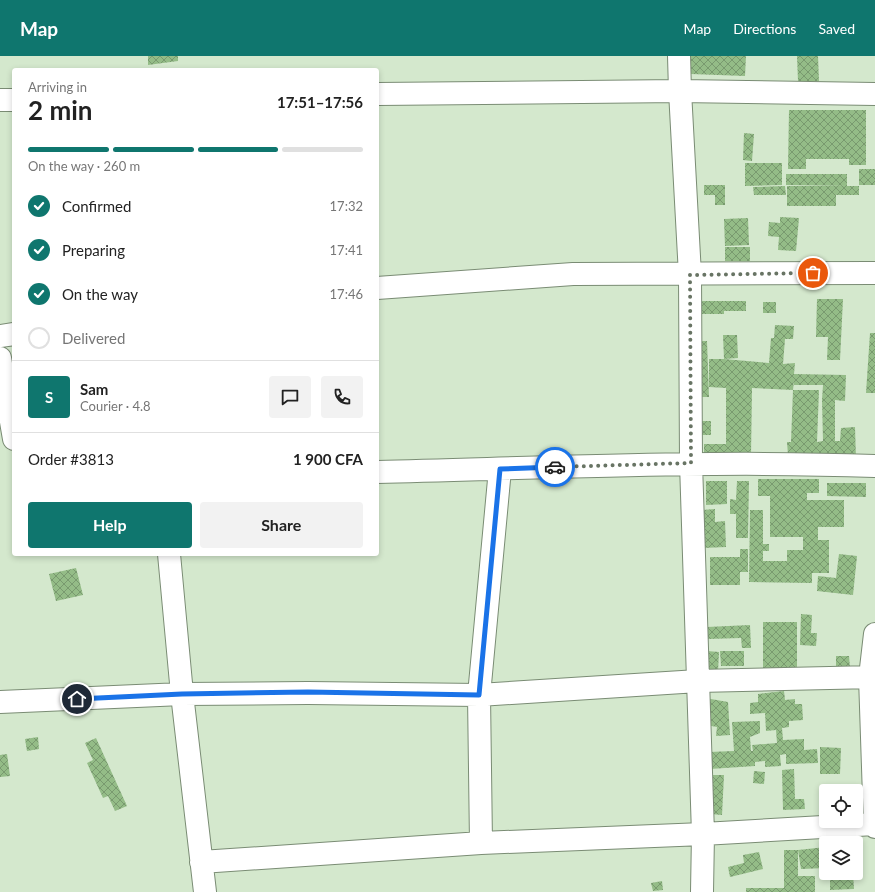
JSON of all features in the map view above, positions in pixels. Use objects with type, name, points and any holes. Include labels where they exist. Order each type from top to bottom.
[{"type":"street","points":[[679,56],[690,275],[691,463],[703,834],[702,892]]},
{"type":"street","points":[[379,94],[680,91],[875,94]]},
{"type":"street","points":[[0,100],[12,100]]},
{"type":"street","points":[[379,288],[573,274],[690,275],[875,273]]},
{"type":"street","points":[[0,336],[12,334]]},
{"type":"street","points":[[0,358],[12,427]]},
{"type":"street","points":[[379,472],[691,463],[800,463],[875,466]]},
{"type":"street","points":[[481,843],[479,695],[500,469]]},
{"type":"street","points":[[169,556],[182,694],[205,892]]},
{"type":"street","points":[[201,862],[481,843],[875,826],[873,677],[875,634]]},
{"type":"street","points":[[0,702],[182,694],[308,692],[479,695],[698,682],[873,677]]},
{"type":"building","points":[[148,56],[178,56],[178,61],[148,65]]},
{"type":"building","points":[[691,56],[746,56],[745,76],[691,74]]},
{"type":"building","points":[[797,56],[818,56],[819,81],[798,81]]},
{"type":"building","points":[[789,110],[866,110],[866,165],[849,165],[849,159],[806,159],[806,169],[788,169]]},
{"type":"building","points":[[744,133],[754,134],[752,161],[743,160]]},
{"type":"building","points":[[745,163],[782,163],[782,185],[745,186]]},
{"type":"building","points":[[859,169],[875,169],[875,185],[859,185]]},
{"type":"building","points":[[786,174],[847,174],[847,186],[786,185]]},
{"type":"building","points":[[704,185],[725,185],[725,205],[715,205],[715,195],[704,195]]},
{"type":"building","points":[[785,186],[786,195],[754,195],[753,187]]},
{"type":"building","points":[[787,186],[859,186],[859,195],[836,195],[836,206],[787,206]]},
{"type":"building","points":[[780,217],[799,218],[796,251],[778,250],[779,237],[768,236],[769,222],[780,223]]},
{"type":"building","points":[[748,218],[749,245],[725,246],[724,219]]},
{"type":"building","points":[[725,247],[750,247],[750,261],[725,261]]},
{"type":"building","points":[[817,299],[843,299],[840,360],[827,360],[828,337],[816,337]]},
{"type":"building","points":[[697,301],[746,301],[746,311],[724,311],[724,314],[697,314]]},
{"type":"building","points":[[763,302],[776,302],[776,313],[763,313]]},
{"type":"building","points":[[775,325],[794,326],[793,339],[785,339],[783,364],[795,363],[794,374],[846,375],[845,401],[835,400],[835,441],[840,441],[841,428],[855,427],[856,459],[831,460],[831,453],[788,455],[787,442],[791,442],[793,390],[752,388],[751,455],[704,456],[704,444],[726,444],[726,388],[709,387],[709,359],[769,363],[771,338],[774,338]],"holes":[[[794,381],[794,385],[823,385],[823,441],[817,442],[819,390],[793,390]]]},
{"type":"building","points":[[870,333],[875,333],[875,393],[866,393]]},
{"type":"building","points":[[723,335],[737,335],[738,358],[724,359]]},
{"type":"building","points":[[692,341],[707,341],[709,397],[693,397]]},
{"type":"building","points":[[698,421],[711,421],[711,435],[699,435]]},
{"type":"building","points":[[758,479],[819,479],[819,493],[807,493],[807,500],[844,500],[844,527],[818,527],[818,540],[829,540],[829,573],[812,573],[812,583],[749,582],[750,510],[763,510],[763,544],[769,544],[769,551],[763,551],[763,561],[787,561],[787,550],[803,550],[803,537],[770,537],[770,496],[758,496]]},
{"type":"building","points":[[706,481],[727,481],[727,504],[706,505]]},
{"type":"building","points":[[737,481],[749,481],[748,538],[736,538],[736,514],[730,514],[730,499],[736,500]]},
{"type":"building","points":[[827,483],[866,483],[866,497],[827,496]]},
{"type":"building","points":[[715,509],[715,522],[725,521],[726,547],[703,548],[702,510]]},
{"type":"building","points":[[740,549],[748,549],[748,572],[740,572],[740,585],[710,585],[710,557],[740,557]]},
{"type":"building","points":[[839,554],[857,556],[853,595],[817,591],[818,576],[836,578]]},
{"type":"building","points":[[76,568],[83,595],[56,601],[49,574]]},
{"type":"building","points":[[801,614],[812,615],[811,633],[817,633],[816,646],[800,645]]},
{"type":"building","points":[[763,622],[797,622],[797,669],[763,669]]},
{"type":"building","points":[[750,625],[751,648],[742,648],[741,638],[708,639],[707,627]]},
{"type":"building","points":[[707,651],[719,652],[718,672],[706,672]]},
{"type":"building","points":[[720,651],[744,651],[744,666],[721,666]]},
{"type":"building","points":[[836,656],[849,656],[850,667],[836,667]]},
{"type":"building","points":[[784,691],[785,700],[795,699],[795,704],[802,704],[803,720],[789,721],[789,727],[782,728],[783,740],[804,739],[804,750],[817,749],[818,763],[786,764],[786,754],[780,755],[781,766],[765,767],[765,761],[755,762],[755,766],[710,769],[709,752],[734,751],[732,722],[760,721],[760,733],[750,737],[751,751],[753,751],[752,745],[777,743],[776,730],[766,731],[765,713],[750,714],[750,703],[758,702],[758,694]]},
{"type":"building","points":[[705,698],[728,702],[730,735],[716,736],[717,727],[706,725]]},
{"type":"building","points":[[38,737],[39,749],[27,751],[25,739]]},
{"type":"building","points":[[96,738],[127,806],[115,811],[108,796],[103,798],[87,763],[93,760],[85,743]]},
{"type":"building","points":[[820,747],[841,748],[840,774],[820,774]]},
{"type":"building","points":[[7,754],[10,776],[0,777],[0,755]]},
{"type":"building","points":[[794,769],[795,799],[804,799],[805,809],[783,810],[782,770]]},
{"type":"building","points":[[754,771],[765,772],[764,784],[753,783]]},
{"type":"building","points":[[711,775],[724,775],[722,815],[710,814]]},
{"type":"building","points":[[819,848],[819,868],[801,869],[798,850]]},
{"type":"building","points":[[784,850],[798,850],[798,876],[815,876],[815,892],[746,892],[746,888],[784,888]]},
{"type":"building","points":[[759,852],[763,869],[730,877],[728,867],[744,863],[743,855]]},
{"type":"building","points":[[830,880],[853,880],[854,889],[830,890]]},
{"type":"building","points":[[662,881],[663,890],[653,891],[651,883]]},
{"type":"way so far","points":[[555,467],[691,463],[690,275],[813,273]]},
{"type":"route","points":[[77,699],[182,694],[308,692],[479,695],[500,469],[555,467]]}]
